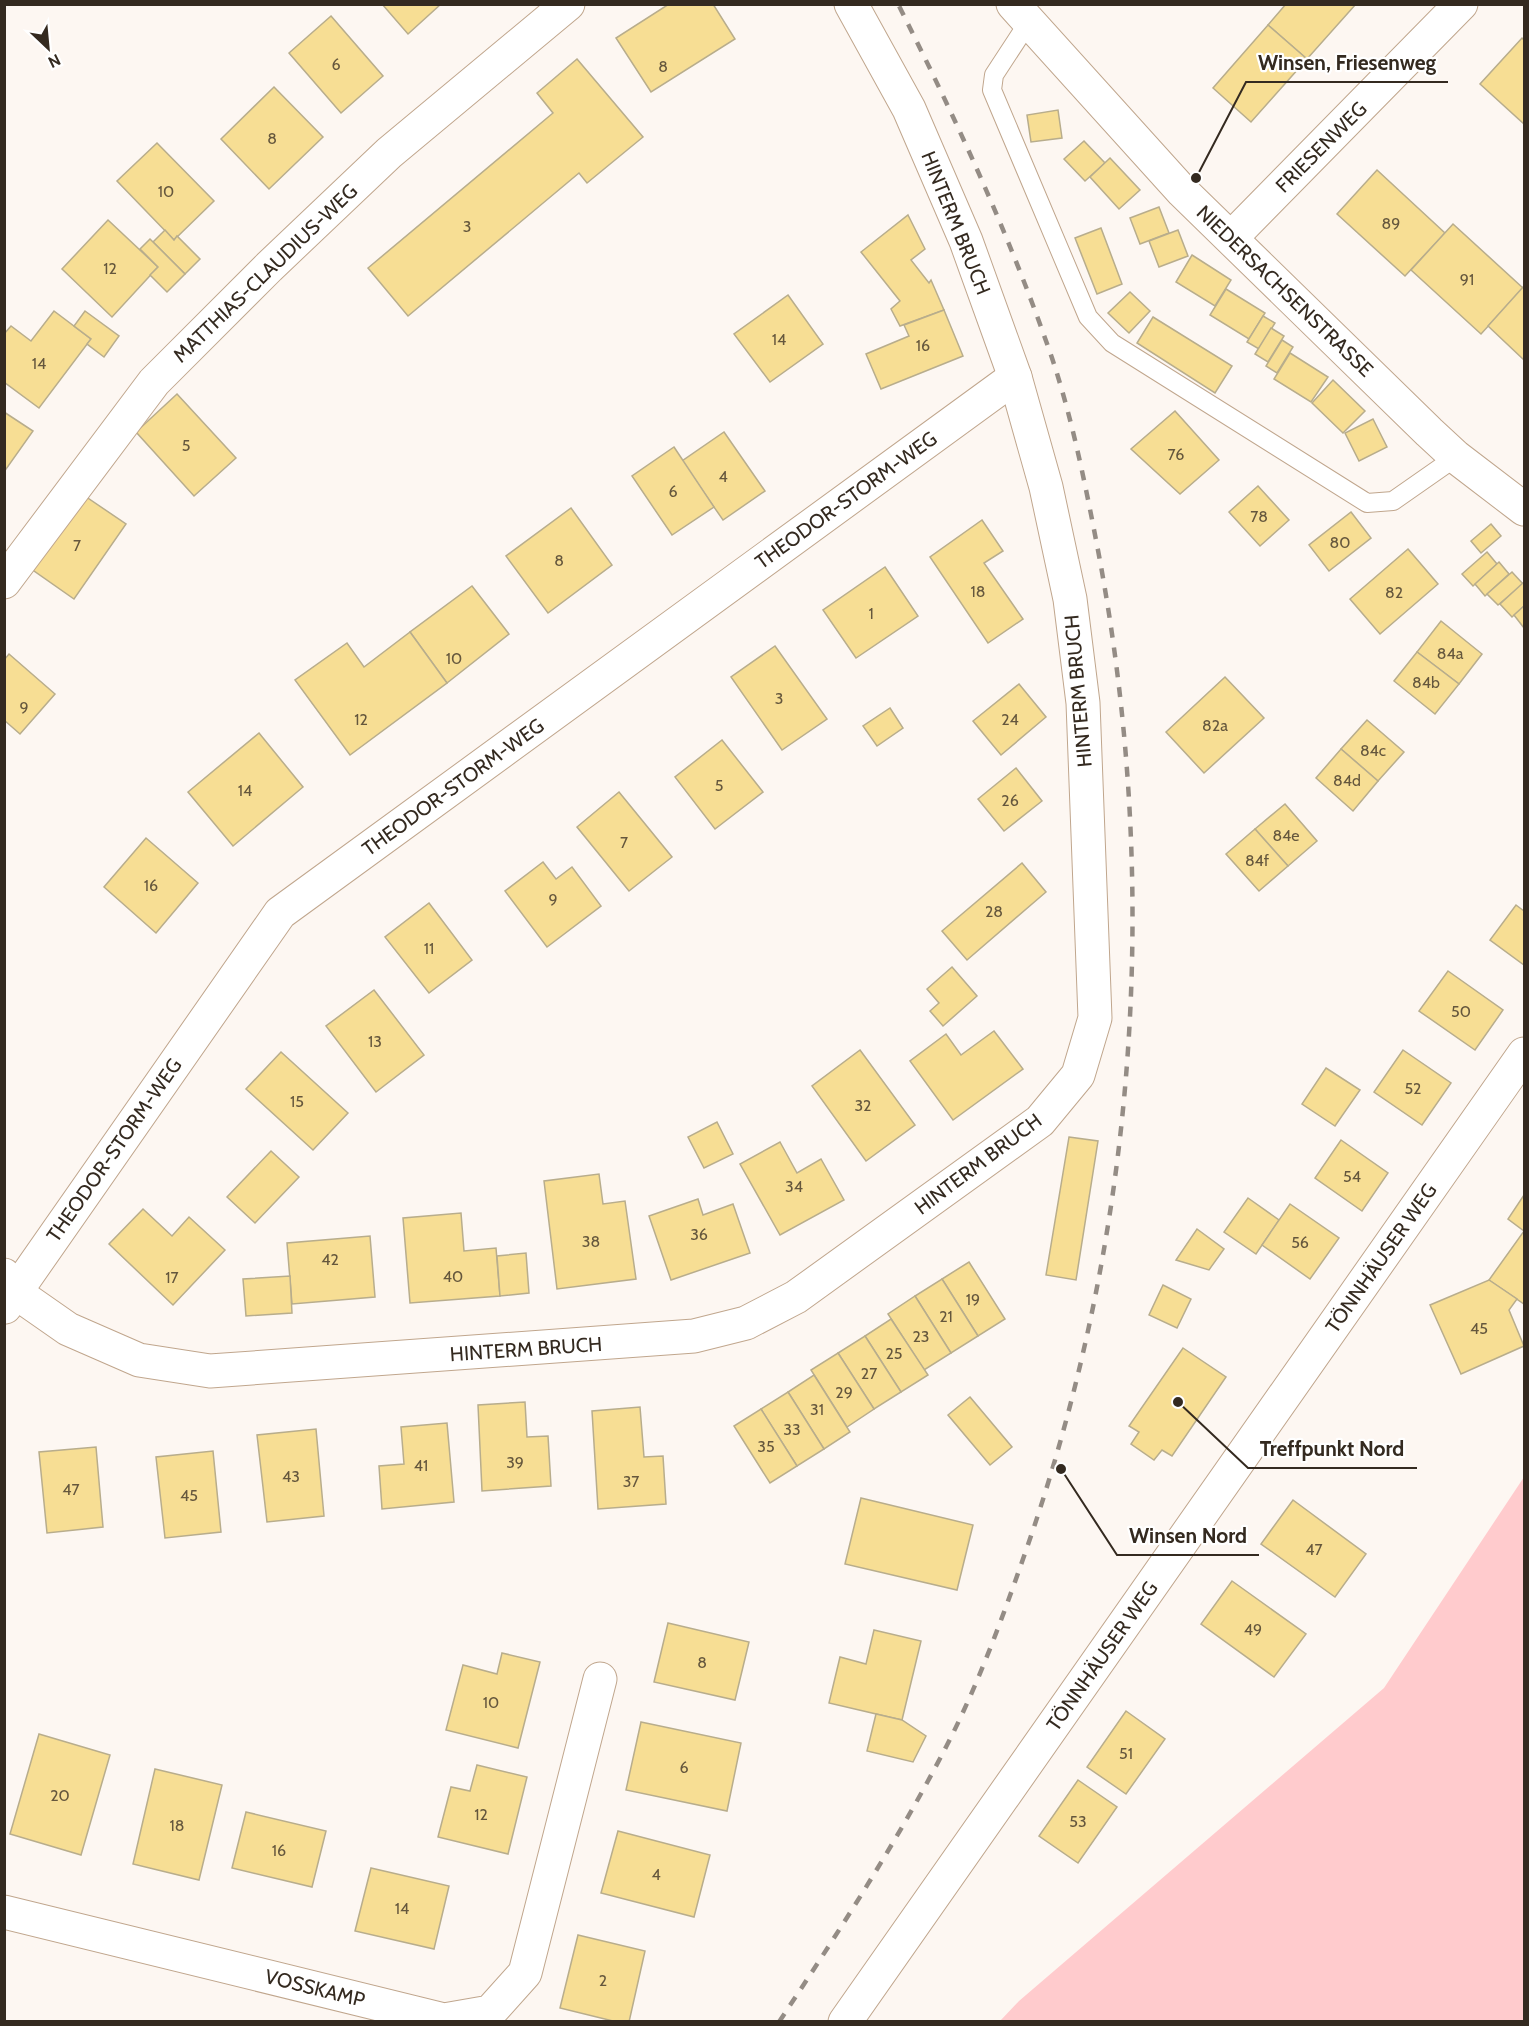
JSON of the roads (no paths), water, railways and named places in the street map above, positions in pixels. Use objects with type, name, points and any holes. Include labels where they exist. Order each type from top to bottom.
[{"type":"street","name":"MATTHIAS-CLAUDIUS-WEG","points":[[4,582],[154,382],[268,267],[389,153],[568,4]]},
{"type":"street","name":"HINTERM BRUCH","points":[[8,1291],[68,1329],[140,1360],[210,1371],[694,1336],[746,1323],[795,1297],[1040,1121],[1078,1075],[1095,1018],[1083,703],[1071,610],[1046,486],[1015,377],[966,242],[909,109],[850,4]]},
{"type":"street","name":"FRIESENWEG","points":[[1231,238],[1461,4]]},
{"type":"street","name":"NIEDERSACHSENSTRASSE","points":[[1021,14],[1182,191],[1456,457],[1524,509]]},
{"type":"street","name":"THEODOR-STORM-WEG","points":[[8,1291],[280,913],[1015,377]]},
{"type":"street","name":"TÖNNHÄUSER WEG","points":[[844,2022],[1524,1054]]},
{"type":"street","name":"VOSSKAMP","points":[[4,1912],[444,2020],[490,2012],[525,1973],[600,1679]]},
{"type":"lane","points":[[1021,14],[994,75],[993,90],[1088,317],[1112,343],[1367,503],[1392,501],[1456,457]]},
{"type":"railway","points":[[779,2022],[908,1818],[968,1701],[1015,1583],[1062,1436],[1092,1311],[1114,1184],[1128,1057],[1132,929],[1129,800],[1117,672],[1083,474],[1059,381],[1036,312],[961,134],[898,4]]},
{"type":"place","name":"Winsen, Friesenweg","points":[[1196,178]]},
{"type":"place","name":"Treffpunkt Nord","points":[[1178,1402]]},
{"type":"place","name":"Winsen Nord","points":[[1061,1469]]}]
